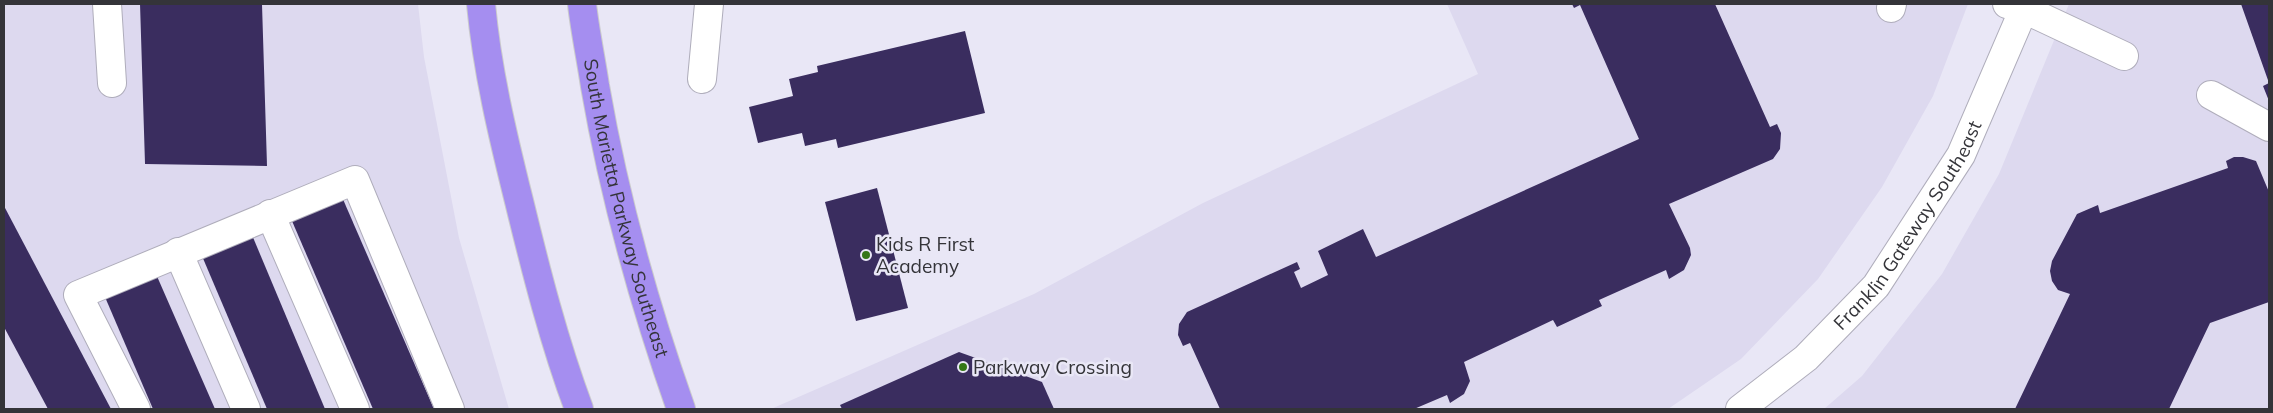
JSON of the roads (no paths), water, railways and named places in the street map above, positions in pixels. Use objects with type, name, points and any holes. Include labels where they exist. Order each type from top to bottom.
[{"type":"highway","points":[[481,4],[482,22],[506,152],[533,260],[568,380],[579,409]]},
{"type":"highway","name":"South Marietta Parkway Southeast","points":[[582,4],[602,127],[628,241],[660,348],[681,409]]},
{"type":"street","points":[[107,4],[112,83]]},
{"type":"street","points":[[702,79],[709,4]]},
{"type":"street","points":[[2019,5],[2124,56]]},
{"type":"street","name":"Franklin Gateway Southeast","points":[[1740,409],[1806,358],[1876,286],[1961,155],[2019,5]]},
{"type":"street","points":[[2211,96],[2269,127]]},
{"type":"street","points":[[136,409],[78,295],[355,180],[450,409]]},
{"type":"street","points":[[270,214],[354,409]]},
{"type":"street","points":[[178,252],[246,409]]},
{"type":"place","name":"Kids R First Academy","points":[[866,255]]},
{"type":"place","name":"Parkway Crossing","points":[[963,367]]}]
